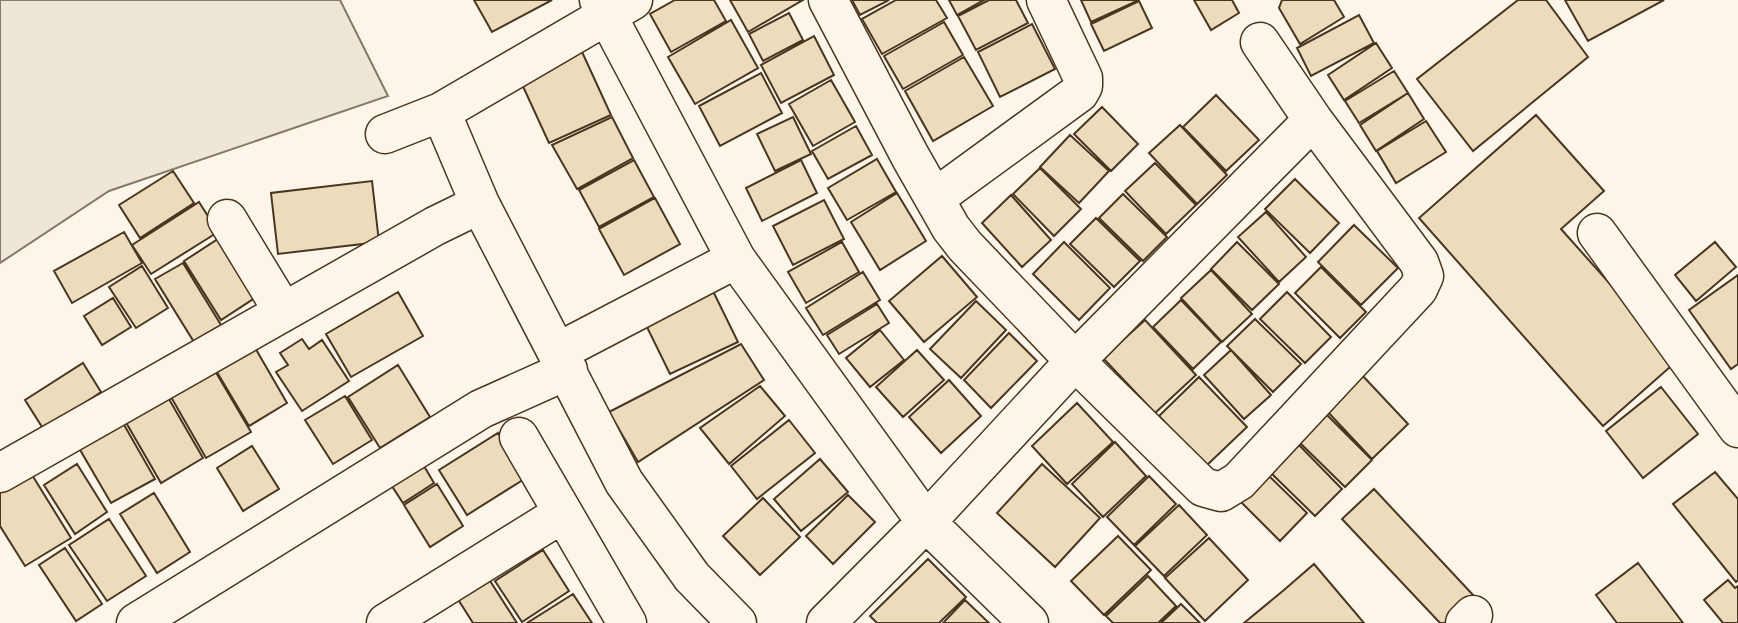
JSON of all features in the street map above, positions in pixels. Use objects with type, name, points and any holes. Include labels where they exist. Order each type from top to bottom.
[{"type":"street","points":[[828,0],[951,228],[975,259],[1203,487],[1221,492],[1239,481],[1418,289],[1424,276],[1419,262],[1312,120],[1260,42]]},
{"type":"street","points":[[934,198],[1079,93],[1083,86],[1083,78],[1046,0]]},
{"type":"street","points":[[385,134],[431,115],[612,5],[736,259],[926,522],[1029,623]]},
{"type":"street","points":[[431,115],[460,214],[552,372],[624,482],[692,577],[736,623]]},
{"type":"street","points":[[826,623],[926,522],[1075,361],[1312,120]]},
{"type":"street","points":[[0,473],[283,311],[460,214]]},
{"type":"street","points":[[228,219],[283,311]]},
{"type":"street","points":[[1597,233],[1738,428]]},
{"type":"street","points":[[136,623],[432,438],[552,372],[736,259]]},
{"type":"street","points":[[519,437],[627,623]]},
{"type":"street","points":[[386,623],[563,513]]},
{"type":"shaded area","points":[[0,0],[340,0],[388,96],[109,191],[0,263]]},
{"type":"building","points":[[474,0],[552,0],[492,32]]},
{"type":"building","points":[[675,0],[714,0],[726,21],[671,52],[650,14]]},
{"type":"building","points":[[730,0],[803,0],[748,32]]},
{"type":"building","points":[[852,0],[889,0],[860,15]]},
{"type":"building","points":[[896,0],[936,0],[947,18],[882,54],[862,19]]},
{"type":"building","points":[[949,0],[984,0],[957,15]]},
{"type":"building","points":[[989,0],[1016,0],[1028,23],[976,50],[958,16]]},
{"type":"building","points":[[1081,0],[1139,0],[1091,22]]},
{"type":"building","points":[[1194,0],[1232,0],[1239,13],[1211,30]]},
{"type":"building","points":[[1282,0],[1334,0],[1344,17],[1300,44],[1279,8]]},
{"type":"building","points":[[1518,0],[1546,0],[1588,57],[1473,151],[1417,79]]},
{"type":"building","points":[[1565,0],[1664,0],[1588,41]]},
{"type":"building","points":[[1139,1],[1152,28],[1104,51],[1091,24]]},
{"type":"building","points":[[789,13],[803,40],[763,61],[749,34]]},
{"type":"building","points":[[1359,15],[1374,43],[1311,76],[1297,48]]},
{"type":"building","points":[[731,20],[758,68],[695,104],[668,57]]},
{"type":"building","points":[[944,22],[963,55],[903,89],[884,56]]},
{"type":"building","points":[[1032,24],[1055,69],[1000,97],[978,52]]},
{"type":"building","points":[[814,36],[834,75],[781,103],[761,65]]},
{"type":"building","points":[[577,41],[611,115],[549,143],[515,69]]},
{"type":"building","points":[[1376,43],[1392,68],[1344,100],[1328,75]]},
{"type":"building","points":[[964,57],[993,106],[933,141],[905,91]]},
{"type":"building","points":[[1394,71],[1408,93],[1359,123],[1345,101]]},
{"type":"building","points":[[761,73],[782,113],[720,146],[699,106]]},
{"type":"building","points":[[831,80],[855,122],[813,146],[789,104]]},
{"type":"building","points":[[1408,93],[1424,119],[1376,151],[1360,125]]},
{"type":"building","points":[[1216,95],[1259,140],[1226,171],[1183,127]]},
{"type":"building","points":[[1102,107],[1138,144],[1111,171],[1074,134]]},
{"type":"building","points":[[1536,115],[1604,191],[1561,229],[1678,360],[1603,426],[1419,218]]},
{"type":"building","points":[[612,117],[633,158],[577,189],[552,145]]},
{"type":"building","points":[[793,117],[811,154],[775,171],[757,134]]},
{"type":"building","points":[[1426,121],[1446,152],[1396,183],[1377,151]]},
{"type":"building","points":[[1180,125],[1227,175],[1197,204],[1149,153]]},
{"type":"building","points":[[856,126],[872,155],[828,179],[812,151]]},
{"type":"building","points":[[1070,135],[1109,171],[1079,203],[1040,167]]},
{"type":"building","points":[[877,159],[896,192],[847,220],[828,188]]},
{"type":"building","points":[[634,160],[654,197],[599,227],[579,190]]},
{"type":"building","points":[[801,160],[817,193],[762,221],[746,188]]},
{"type":"building","points":[[1155,163],[1196,205],[1166,234],[1125,191]]},
{"type":"building","points":[[1040,168],[1081,209],[1054,236],[1013,194]]},
{"type":"building","points":[[173,171],[194,203],[140,238],[119,205]]},
{"type":"building","points":[[1295,179],[1339,223],[1310,253],[1265,209]]},
{"type":"building","points":[[372,181],[379,242],[278,254],[271,193]]},
{"type":"building","points":[[897,193],[926,241],[880,270],[851,222]]},
{"type":"building","points":[[1123,194],[1167,237],[1143,261],[1099,218]]},
{"type":"building","points":[[1011,195],[1051,240],[1022,267],[982,223]]},
{"type":"building","points":[[655,198],[680,244],[624,275],[599,229]]},
{"type":"building","points":[[824,200],[844,239],[793,265],[773,226]]},
{"type":"building","points":[[199,202],[218,232],[151,274],[132,245]]},
{"type":"building","points":[[1266,212],[1306,257],[1279,282],[1238,237]]},
{"type":"building","points":[[1096,218],[1140,261],[1114,287],[1070,244]]},
{"type":"building","points":[[1354,225],[1398,268],[1361,305],[1318,262]]},
{"type":"building","points":[[124,232],[142,263],[72,303],[54,271]]},
{"type":"building","points":[[221,237],[258,296],[221,320],[184,261]]},
{"type":"building","points":[[842,242],[859,272],[806,303],[788,272]]},
{"type":"building","points":[[1064,242],[1110,288],[1079,320],[1033,274]]},
{"type":"building","points":[[1237,242],[1279,284],[1252,310],[1211,269]]},
{"type":"building","points":[[1715,242],[1736,267],[1696,301],[1675,275]]},
{"type":"building","points":[[942,256],[977,297],[924,342],[889,301]]},
{"type":"building","points":[[183,263],[221,325],[194,342],[155,279]]},
{"type":"building","points":[[142,266],[168,308],[136,328],[109,287]]},
{"type":"building","points":[[1321,267],[1366,312],[1340,338],[1295,293]]},
{"type":"building","points":[[1211,270],[1252,314],[1222,342],[1181,298]]},
{"type":"building","points":[[863,272],[880,300],[823,335],[806,308]]},
{"type":"building","points":[[1738,275],[1738,364],[1731,369],[1689,310]]},
{"type":"building","points":[[710,285],[738,342],[670,374],[642,317]]},
{"type":"building","points":[[398,292],[423,336],[351,377],[326,334]]},
{"type":"building","points":[[1287,292],[1331,337],[1305,363],[1260,319]]},
{"type":"building","points":[[113,298],[131,327],[102,345],[84,316]]},
{"type":"building","points":[[1181,300],[1221,342],[1193,369],[1153,327]]},
{"type":"building","points":[[976,301],[1006,330],[961,378],[930,349]]},
{"type":"building","points":[[877,304],[889,323],[839,354],[827,335]]},
{"type":"building","points":[[1255,319],[1301,364],[1273,392],[1227,346]]},
{"type":"building","points":[[1145,320],[1196,375],[1155,413],[1103,358]]},
{"type":"building","points":[[880,330],[904,360],[870,387],[846,358]]},
{"type":"building","points":[[1009,333],[1037,361],[991,408],[964,380]]},
{"type":"building","points":[[250,339],[287,403],[249,426],[211,362]]},
{"type":"building","points":[[302,339],[309,349],[322,340],[349,381],[302,411],[276,372],[288,365],[280,353]]},
{"type":"building","points":[[741,344],[764,380],[638,462],[609,412]]},
{"type":"building","points":[[917,350],[944,380],[903,417],[876,387]]},
{"type":"building","points":[[1231,350],[1271,395],[1244,419],[1204,375]]},
{"type":"building","points":[[83,363],[101,392],[44,430],[25,400]]},
{"type":"building","points":[[211,364],[251,432],[206,458],[167,390]]},
{"type":"building","points":[[398,365],[430,417],[380,448],[348,397]]},
{"type":"building","points":[[1361,374],[1408,424],[1372,459],[1325,409]]},
{"type":"building","points":[[1199,377],[1247,427],[1206,466],[1159,416]]},
{"type":"building","points":[[949,380],[981,416],[941,453],[909,417]]},
{"type":"building","points":[[760,386],[785,416],[729,464],[700,428]]},
{"type":"building","points":[[1661,387],[1698,434],[1643,478],[1606,431]]},
{"type":"building","points":[[166,394],[203,458],[161,483],[124,419]]},
{"type":"building","points":[[345,396],[372,440],[333,464],[305,420]]},
{"type":"building","points":[[1077,403],[1113,442],[1067,484],[1032,446]]},
{"type":"building","points":[[1323,411],[1372,460],[1345,487],[1296,439]]},
{"type":"building","points":[[789,420],[815,453],[757,499],[731,466]]},
{"type":"building","points":[[123,423],[155,479],[111,503],[79,448]]},
{"type":"building","points":[[498,433],[526,478],[467,515],[439,470]]},
{"type":"building","points":[[1115,442],[1146,476],[1103,517],[1072,484]]},
{"type":"building","points":[[1299,445],[1342,489],[1315,516],[1271,473]]},
{"type":"building","points":[[252,446],[279,489],[243,511],[217,468]]},
{"type":"building","points":[[418,456],[434,483],[403,503],[386,477]]},
{"type":"building","points":[[820,459],[848,492],[801,531],[774,499]]},
{"type":"building","points":[[77,464],[107,512],[75,534],[44,485]]},
{"type":"building","points":[[1042,464],[1100,518],[1055,567],[997,513]]},
{"type":"building","points":[[29,470],[71,538],[25,566],[0,526],[0,488]]},
{"type":"building","points":[[1715,472],[1738,499],[1736,582],[1673,504]]},
{"type":"building","points":[[1266,473],[1307,513],[1280,541],[1239,500]]},
{"type":"building","points":[[1149,476],[1176,504],[1134,545],[1107,517]]},
{"type":"building","points":[[437,484],[463,526],[430,547],[404,505]]},
{"type":"building","points":[[1374,489],[1474,596],[1446,623],[1440,623],[1342,519]]},
{"type":"building","points":[[154,493],[190,552],[157,573],[120,514]]},
{"type":"building","points":[[848,495],[875,522],[833,564],[806,536]]},
{"type":"building","points":[[763,498],[800,537],[760,575],[723,536]]},
{"type":"building","points":[[1179,505],[1207,535],[1164,576],[1135,546]]},
{"type":"building","points":[[109,519],[146,576],[107,601],[69,545]]},
{"type":"building","points":[[1118,536],[1151,570],[1104,615],[1071,581]]},
{"type":"building","points":[[1209,538],[1248,580],[1205,621],[1165,578]]},
{"type":"building","points":[[65,548],[102,604],[76,621],[39,565]]},
{"type":"building","points":[[543,550],[569,591],[522,622],[495,581]]},
{"type":"building","points":[[928,559],[966,597],[939,623],[877,623],[870,616]]},
{"type":"building","points":[[1638,563],[1683,623],[1617,623],[1596,595]]},
{"type":"building","points":[[1314,564],[1364,623],[1244,623],[1284,590]]},
{"type":"building","points":[[485,573],[517,623],[473,623],[454,593]]},
{"type":"building","points":[[1148,576],[1176,606],[1158,623],[1113,623],[1106,616]]},
{"type":"building","points":[[1728,580],[1735,588],[1738,586],[1738,623],[1723,623],[1704,600]]},
{"type":"building","points":[[573,594],[592,623],[527,623]]},
{"type":"building","points":[[965,600],[989,623],[943,623]]},
{"type":"building","points":[[1181,604],[1200,623],[1161,623]]}]
